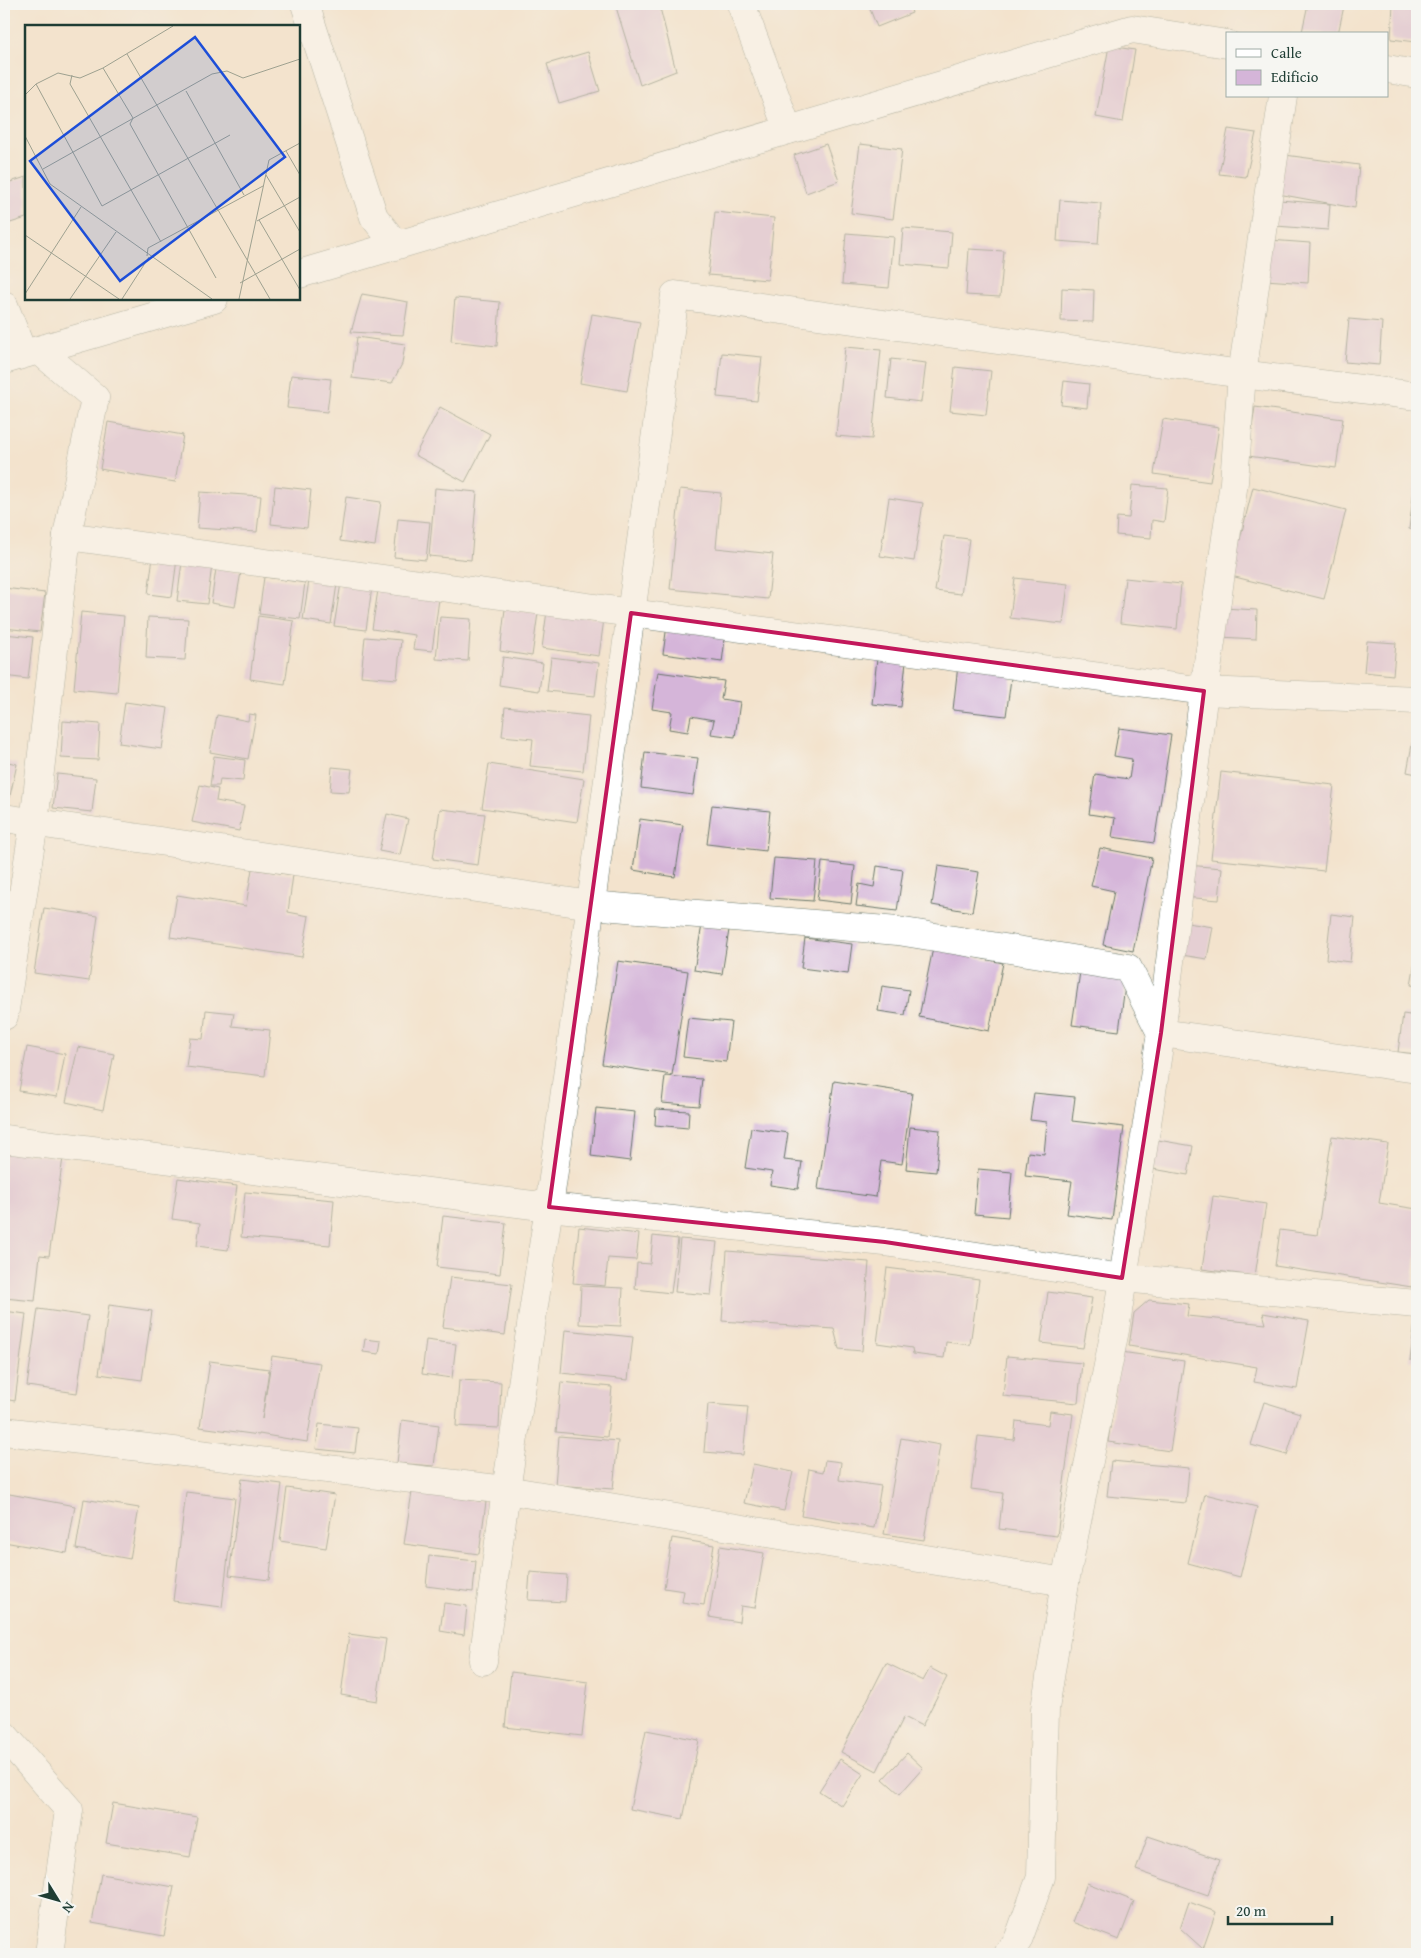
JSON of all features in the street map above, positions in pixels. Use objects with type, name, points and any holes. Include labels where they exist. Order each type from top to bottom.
[{"type":"street","points":[[305,4],[374,217],[396,245]]},
{"type":"street","points":[[741,4],[788,130]]},
{"type":"street","points":[[300,274],[1132,29],[1226,44]]},
{"type":"street","points":[[1388,70],[1417,74]]},
{"type":"street","points":[[1008,1954],[1018,1940],[1041,1877],[1045,1709],[1065,1582],[1115,1330],[1161,1033],[1204,691],[1234,482],[1242,374],[1282,98]]},
{"type":"street","points":[[483,1661],[506,1490],[549,1207],[675,295],[1242,374],[1417,396]]},
{"type":"street","points":[[22,355],[211,300]]},
{"type":"street","points":[[4,306],[22,355],[95,398],[67,536],[34,822],[4,1016]]},
{"type":"street","points":[[67,536],[1204,691],[1417,700]]},
{"type":"street","points":[[4,818],[590,905],[898,931],[1128,968],[1161,1033]]},
{"type":"street","points":[[1161,1033],[1417,1069]]},
{"type":"street","points":[[4,1139],[549,1207],[885,1242],[1122,1278],[1417,1304]]},
{"type":"street","points":[[4,1431],[506,1490],[1065,1582]]},
{"type":"street","points":[[4,1735],[69,1810],[49,1954]]},
{"type":"highlighted area","points":[[631,613],[1204,691],[1161,1033],[1122,1278],[885,1242],[549,1207]]},
{"type":"building","points":[[627,4],[659,4],[676,71],[640,85],[616,7]]},
{"type":"building","points":[[868,4],[909,4],[912,13],[877,27]]},
{"type":"building","points":[[1308,4],[1344,6],[1338,32],[1302,32]]},
{"type":"building","points":[[1393,4],[1417,4],[1416,42],[1391,39]]},
{"type":"building","points":[[1109,46],[1135,50],[1123,122],[1096,117]]},
{"type":"building","points":[[588,52],[600,91],[559,103],[547,64]]},
{"type":"building","points":[[1228,129],[1256,133],[1246,177],[1219,174]]},
{"type":"building","points":[[826,144],[839,181],[806,193],[794,155]]},
{"type":"building","points":[[860,144],[902,149],[893,219],[851,213]]},
{"type":"building","points":[[1285,155],[1359,165],[1355,208],[1278,194]]},
{"type":"building","points":[[25,177],[25,218],[4,225],[4,184]]},
{"type":"building","points":[[1060,200],[1101,203],[1098,244],[1057,241]]},
{"type":"building","points":[[1279,200],[1330,204],[1328,230],[1276,226]]},
{"type":"building","points":[[715,212],[774,218],[768,280],[708,275]]},
{"type":"building","points":[[1416,218],[1417,237],[1414,237]]},
{"type":"building","points":[[903,228],[952,232],[949,268],[900,264]]},
{"type":"building","points":[[846,233],[894,237],[889,288],[842,284]]},
{"type":"building","points":[[1269,240],[1310,243],[1308,283],[1265,280]]},
{"type":"building","points":[[969,249],[1004,251],[1000,297],[966,295]]},
{"type":"building","points":[[1062,288],[1094,290],[1093,322],[1061,321]]},
{"type":"building","points":[[362,294],[408,302],[403,335],[351,332]]},
{"type":"building","points":[[455,298],[500,302],[497,346],[451,341]]},
{"type":"building","points":[[592,314],[640,322],[627,391],[580,383]]},
{"type":"building","points":[[1349,319],[1382,322],[1379,365],[1345,362]]},
{"type":"building","points":[[357,337],[405,344],[402,364],[392,383],[352,378]]},
{"type":"building","points":[[845,347],[881,350],[872,439],[836,436]]},
{"type":"building","points":[[722,353],[762,357],[757,401],[717,397]]},
{"type":"building","points":[[891,359],[926,363],[921,402],[887,398]]},
{"type":"building","points":[[955,367],[991,371],[986,415],[950,411]]},
{"type":"building","points":[[291,375],[331,379],[327,412],[287,408]]},
{"type":"building","points":[[1064,381],[1089,384],[1087,408],[1061,405]]},
{"type":"building","points":[[440,407],[490,434],[465,482],[415,455]]},
{"type":"building","points":[[1255,407],[1343,419],[1336,468],[1248,456]]},
{"type":"building","points":[[1163,419],[1219,427],[1210,482],[1154,474]]},
{"type":"building","points":[[108,422],[183,435],[175,482],[100,469]]},
{"type":"building","points":[[1417,473],[1417,530],[1409,529]]},
{"type":"building","points":[[1132,485],[1168,488],[1164,522],[1152,520],[1151,538],[1116,535],[1117,517],[1129,518]]},
{"type":"building","points":[[275,486],[311,490],[307,528],[271,524]]},
{"type":"building","points":[[1253,487],[1346,510],[1324,599],[1231,576]]},
{"type":"building","points":[[435,488],[477,492],[471,560],[429,556]]},
{"type":"building","points":[[680,489],[721,493],[716,548],[773,554],[768,599],[670,589]]},
{"type":"building","points":[[200,492],[261,496],[257,532],[197,528]]},
{"type":"building","points":[[346,497],[381,502],[375,546],[340,541]]},
{"type":"building","points":[[889,498],[923,503],[914,561],[880,556]]},
{"type":"building","points":[[398,519],[430,522],[426,560],[394,557]]},
{"type":"building","points":[[944,536],[969,539],[961,594],[935,591]]},
{"type":"building","points":[[153,557],[177,559],[172,597],[148,594]]},
{"type":"building","points":[[182,562],[212,565],[207,604],[177,601]]},
{"type":"building","points":[[216,569],[241,572],[235,607],[211,603]]},
{"type":"building","points":[[264,577],[305,583],[300,619],[259,614]]},
{"type":"building","points":[[1015,578],[1068,584],[1063,624],[1010,618]]},
{"type":"building","points":[[1125,578],[1181,584],[1177,629],[1120,623]]},
{"type":"building","points":[[309,580],[337,584],[331,624],[303,620]]},
{"type":"building","points":[[341,583],[372,587],[366,630],[334,626]]},
{"type":"building","points":[[4,588],[45,593],[40,632],[4,628]]},
{"type":"building","points":[[378,590],[439,599],[432,651],[413,649],[415,635],[372,629]]},
{"type":"building","points":[[1223,608],[1257,610],[1256,639],[1220,637]]},
{"type":"building","points":[[505,609],[538,613],[532,656],[500,651]]},
{"type":"building","points":[[547,611],[604,619],[599,656],[542,648]]},
{"type":"building","points":[[81,612],[124,616],[117,693],[74,689]]},
{"type":"building","points":[[258,616],[294,621],[285,684],[250,679]]},
{"type":"building","points":[[148,617],[188,619],[185,660],[146,658]]},
{"type":"building","points":[[440,617],[471,619],[468,661],[436,659]]},
{"type":"building","points":[[667,625],[726,632],[722,662],[663,654]]},
{"type":"building","points":[[4,634],[33,637],[28,679],[4,676]]},
{"type":"building","points":[[365,637],[401,640],[397,679],[361,676]]},
{"type":"building","points":[[1367,641],[1396,643],[1393,675],[1364,672]]},
{"type":"building","points":[[503,657],[543,663],[539,691],[499,685]]},
{"type":"building","points":[[551,657],[599,663],[595,696],[547,691]]},
{"type":"building","points":[[877,658],[906,662],[901,707],[872,704]]},
{"type":"building","points":[[958,665],[1012,671],[1006,716],[953,710]]},
{"type":"building","points":[[658,672],[724,681],[721,699],[740,702],[735,737],[711,734],[714,720],[691,716],[688,732],[669,729],[672,712],[652,709]]},
{"type":"building","points":[[125,702],[168,708],[162,749],[119,743]]},
{"type":"building","points":[[505,707],[589,716],[583,771],[530,766],[533,739],[502,736]]},
{"type":"building","points":[[249,714],[256,715],[248,759],[210,752],[217,715],[248,721]]},
{"type":"building","points":[[63,721],[100,724],[98,760],[61,758]]},
{"type":"building","points":[[1119,728],[1171,735],[1154,843],[1112,837],[1115,818],[1089,814],[1095,774],[1129,779],[1132,759],[1114,756]]},
{"type":"building","points":[[1415,728],[1417,728],[1417,774],[1407,772]]},
{"type":"building","points":[[645,752],[698,758],[693,795],[641,788]]},
{"type":"building","points":[[214,756],[245,760],[243,781],[220,779],[219,786],[210,786]]},
{"type":"building","points":[[4,761],[17,764],[8,805],[4,804]]},
{"type":"building","points":[[489,764],[584,779],[577,822],[482,808]]},
{"type":"building","points":[[332,767],[352,769],[349,792],[330,791]]},
{"type":"building","points":[[1221,772],[1334,785],[1324,871],[1211,859]]},
{"type":"building","points":[[57,774],[96,778],[92,812],[53,808]]},
{"type":"building","points":[[200,785],[218,789],[216,801],[244,806],[239,831],[192,822]]},
{"type":"building","points":[[712,805],[770,811],[766,851],[707,844]]},
{"type":"building","points":[[440,809],[485,814],[478,865],[433,859]]},
{"type":"building","points":[[387,814],[408,819],[400,855],[379,851]]},
{"type":"building","points":[[640,819],[683,825],[675,877],[633,870]]},
{"type":"building","points":[[4,822],[11,823],[5,868],[4,868]]},
{"type":"building","points":[[1100,848],[1152,858],[1133,951],[1103,945],[1114,891],[1091,886]]},
{"type":"building","points":[[774,858],[817,861],[813,901],[770,898]]},
{"type":"building","points":[[822,862],[855,866],[851,904],[817,900]]},
{"type":"building","points":[[1187,865],[1222,868],[1219,900],[1183,897]]},
{"type":"building","points":[[877,866],[903,870],[897,911],[856,906],[859,884],[874,887]]},
{"type":"building","points":[[938,866],[979,872],[972,912],[932,905]]},
{"type":"building","points":[[252,869],[293,875],[288,912],[309,916],[302,957],[170,937],[177,895],[246,906]]},
{"type":"building","points":[[44,908],[98,916],[89,981],[34,973]]},
{"type":"building","points":[[1331,914],[1355,917],[1350,962],[1326,959]]},
{"type":"building","points":[[1181,922],[1213,927],[1207,959],[1175,954]]},
{"type":"building","points":[[702,925],[729,930],[722,974],[694,970]]},
{"type":"building","points":[[805,938],[852,944],[848,974],[801,968]]},
{"type":"building","points":[[933,948],[1003,963],[989,1031],[919,1017]]},
{"type":"building","points":[[1417,956],[1417,986],[1411,985]]},
{"type":"building","points":[[618,961],[688,971],[672,1075],[602,1064]]},
{"type":"building","points":[[1080,972],[1126,979],[1119,1031],[1072,1025]]},
{"type":"building","points":[[882,986],[909,990],[905,1015],[878,1011]]},
{"type":"building","points":[[206,1010],[234,1013],[232,1026],[270,1030],[265,1076],[186,1067],[190,1038],[203,1039]]},
{"type":"building","points":[[1403,1014],[1417,1016],[1417,1054],[1398,1052]]},
{"type":"building","points":[[688,1018],[731,1022],[726,1062],[683,1057]]},
{"type":"building","points":[[27,1047],[65,1054],[57,1097],[19,1091]]},
{"type":"building","points":[[78,1047],[114,1054],[103,1110],[66,1102]]},
{"type":"building","points":[[665,1076],[702,1079],[699,1106],[662,1103]]},
{"type":"building","points":[[834,1081],[912,1093],[902,1164],[881,1161],[876,1197],[818,1189]]},
{"type":"building","points":[[1034,1093],[1075,1097],[1072,1121],[1124,1127],[1112,1220],[1067,1214],[1072,1181],[1025,1176],[1028,1152],[1044,1154],[1047,1122],[1030,1120]]},
{"type":"building","points":[[596,1108],[635,1112],[630,1161],[591,1156]]},
{"type":"building","points":[[656,1109],[689,1111],[688,1128],[655,1125]]},
{"type":"building","points":[[910,1127],[940,1130],[936,1172],[906,1169]]},
{"type":"building","points":[[751,1128],[788,1133],[784,1160],[802,1162],[798,1189],[770,1185],[772,1172],[745,1168]]},
{"type":"building","points":[[1332,1136],[1388,1144],[1379,1203],[1417,1209],[1417,1249],[1412,1287],[1275,1266],[1280,1230],[1317,1235]]},
{"type":"building","points":[[1152,1139],[1193,1146],[1188,1175],[1147,1168]]},
{"type":"building","points":[[6,1151],[63,1158],[49,1256],[40,1255],[35,1301],[4,1298],[4,1165]]},
{"type":"building","points":[[978,1169],[1012,1172],[1008,1217],[974,1214]]},
{"type":"building","points":[[178,1178],[237,1186],[228,1250],[197,1246],[200,1223],[172,1219]]},
{"type":"building","points":[[245,1192],[334,1200],[330,1245],[241,1237]]},
{"type":"building","points":[[1213,1196],[1266,1204],[1255,1276],[1202,1269]]},
{"type":"building","points":[[443,1216],[506,1223],[500,1274],[437,1267]]},
{"type":"building","points":[[579,1227],[639,1234],[636,1260],[608,1258],[605,1286],[573,1283]]},
{"type":"building","points":[[653,1236],[678,1239],[671,1293],[635,1289],[637,1263],[650,1264]]},
{"type":"building","points":[[680,1239],[717,1242],[711,1295],[675,1292]]},
{"type":"building","points":[[727,1251],[869,1262],[862,1351],[839,1349],[834,1329],[722,1321]]},
{"type":"building","points":[[887,1268],[979,1280],[970,1345],[946,1342],[944,1358],[913,1354],[912,1348],[877,1343]]},
{"type":"building","points":[[450,1277],[512,1284],[505,1335],[443,1327]]},
{"type":"building","points":[[581,1286],[623,1288],[621,1326],[579,1324]]},
{"type":"building","points":[[1048,1292],[1092,1298],[1083,1348],[1041,1343]]},
{"type":"building","points":[[1149,1300],[1189,1304],[1187,1316],[1266,1324],[1263,1313],[1309,1321],[1297,1389],[1254,1382],[1257,1367],[1129,1346],[1134,1313]]},
{"type":"building","points":[[109,1305],[152,1311],[142,1380],[99,1374]]},
{"type":"building","points":[[38,1309],[88,1316],[77,1393],[27,1386]]},
{"type":"building","points":[[4,1311],[26,1314],[15,1401],[4,1399]]},
{"type":"building","points":[[1417,1314],[1417,1361],[1410,1360]]},
{"type":"building","points":[[565,1330],[633,1337],[628,1380],[561,1373]]},
{"type":"building","points":[[365,1339],[381,1341],[379,1354],[363,1352]]},
{"type":"building","points":[[426,1340],[456,1344],[452,1378],[422,1374]]},
{"type":"building","points":[[1121,1352],[1184,1361],[1170,1451],[1108,1442]]},
{"type":"building","points":[[272,1356],[320,1363],[307,1442],[200,1427],[210,1361],[269,1369],[262,1419]]},
{"type":"building","points":[[1007,1356],[1082,1363],[1078,1403],[1003,1396]]},
{"type":"building","points":[[459,1380],[501,1382],[499,1428],[456,1426]]},
{"type":"building","points":[[561,1382],[612,1387],[607,1437],[556,1432]]},
{"type":"building","points":[[1264,1402],[1300,1413],[1287,1455],[1251,1445]]},
{"type":"building","points":[[708,1404],[748,1407],[743,1455],[704,1452]]},
{"type":"building","points":[[1050,1411],[1073,1414],[1057,1536],[999,1529],[1003,1493],[971,1489],[978,1436],[1014,1440],[1016,1421],[1048,1425]]},
{"type":"building","points":[[402,1420],[439,1425],[434,1466],[397,1463]]},
{"type":"building","points":[[319,1424],[358,1428],[355,1453],[316,1449]]},
{"type":"building","points":[[559,1436],[618,1441],[613,1489],[555,1485]]},
{"type":"building","points":[[901,1438],[940,1445],[924,1540],[884,1534]]},
{"type":"building","points":[[825,1460],[841,1462],[839,1480],[881,1486],[874,1528],[801,1516],[809,1469],[823,1472]]},
{"type":"building","points":[[1111,1461],[1189,1468],[1186,1503],[1107,1496]]},
{"type":"building","points":[[753,1464],[793,1472],[784,1511],[744,1503]]},
{"type":"building","points":[[242,1479],[282,1484],[269,1580],[229,1575]]},
{"type":"building","points":[[287,1488],[335,1495],[326,1548],[280,1541]]},
{"type":"building","points":[[186,1492],[235,1498],[222,1607],[173,1601]]},
{"type":"building","points":[[412,1492],[486,1502],[479,1554],[404,1544]]},
{"type":"building","points":[[4,1493],[75,1506],[67,1553],[4,1542]]},
{"type":"building","points":[[1205,1494],[1257,1507],[1240,1577],[1188,1563]]},
{"type":"building","points":[[84,1499],[139,1508],[130,1559],[76,1549]]},
{"type":"building","points":[[672,1538],[714,1545],[704,1605],[682,1602],[684,1591],[664,1588]]},
{"type":"building","points":[[720,1546],[764,1553],[755,1608],[741,1606],[739,1622],[709,1617]]},
{"type":"building","points":[[429,1556],[476,1561],[473,1592],[426,1586]]},
{"type":"building","points":[[530,1572],[567,1575],[565,1602],[528,1600]]},
{"type":"building","points":[[444,1603],[467,1606],[464,1635],[440,1631]]},
{"type":"building","points":[[349,1634],[386,1639],[377,1701],[341,1695]]},
{"type":"building","points":[[886,1663],[923,1681],[930,1668],[947,1677],[922,1726],[904,1717],[877,1771],[841,1752]]},
{"type":"building","points":[[511,1672],[588,1682],[582,1736],[505,1727]]},
{"type":"building","points":[[646,1730],[699,1740],[683,1819],[630,1809]]},
{"type":"building","points":[[907,1753],[923,1768],[900,1794],[883,1779]]},
{"type":"building","points":[[840,1759],[863,1774],[842,1806],[819,1791]]},
{"type":"building","points":[[113,1803],[197,1817],[190,1857],[106,1843]]},
{"type":"building","points":[[1148,1836],[1220,1860],[1208,1895],[1136,1870]]},
{"type":"building","points":[[101,1874],[174,1887],[164,1936],[92,1923]]},
{"type":"building","points":[[1087,1883],[1134,1901],[1119,1940],[1072,1922]]},
{"type":"building","points":[[1189,1902],[1216,1912],[1203,1949],[1180,1928]]}]
